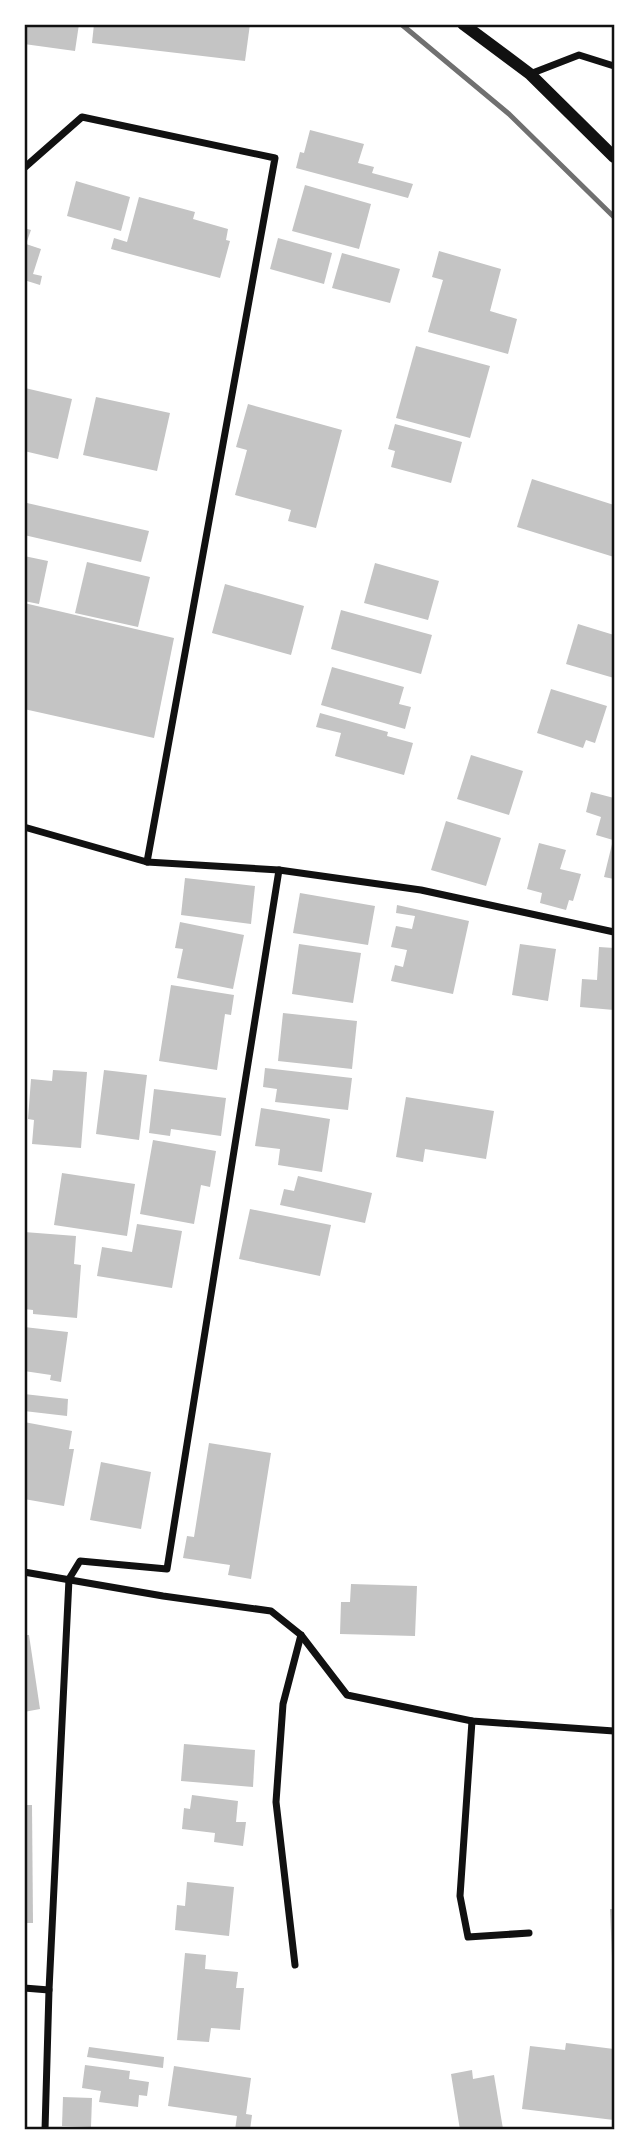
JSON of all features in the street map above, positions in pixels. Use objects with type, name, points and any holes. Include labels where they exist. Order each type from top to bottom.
[{"type":"street","points":[[463,24],[530,74],[614,157]]},
{"type":"street","points":[[530,74],[579,55],[614,66]]},
{"type":"street","points":[[24,168],[82,117],[275,158],[147,862]]},
{"type":"street","points":[[24,827],[147,862],[279,870],[421,890],[614,932]]},
{"type":"street","points":[[45,2130],[69,1579],[80,1561],[167,1569],[279,870]]},
{"type":"street","points":[[24,1572],[271,1611],[301,1634],[347,1695],[472,1721],[614,1731]]},
{"type":"street","points":[[295,1965],[276,1802],[283,1704],[301,1634]]},
{"type":"street","points":[[472,1721],[460,1896],[468,1937],[529,1933]]},
{"type":"street","points":[[24,1988],[49,1990]]},
{"type":"building","points":[[24,24],[79,24],[75,51],[24,44]]},
{"type":"building","points":[[94,24],[250,24],[245,61],[92,43]]},
{"type":"building","points":[[310,130],[364,144],[358,163],[374,167],[372,173],[413,184],[408,198],[296,168],[300,152],[304,153]]},
{"type":"building","points":[[76,181],[130,197],[121,231],[67,216]]},
{"type":"building","points":[[305,185],[371,204],[359,249],[292,231]]},
{"type":"building","points":[[139,197],[195,212],[193,219],[228,229],[226,240],[230,241],[220,278],[111,249],[114,238],[127,242]]},
{"type":"building","points":[[24,228],[31,230],[26,244],[41,249],[33,274],[42,276],[40,285],[24,280]]},
{"type":"building","points":[[278,238],[332,253],[324,284],[270,269]]},
{"type":"building","points":[[439,251],[501,269],[490,311],[517,319],[508,354],[428,332],[443,280],[432,277]]},
{"type":"building","points":[[342,253],[400,269],[390,303],[332,288]]},
{"type":"building","points":[[416,346],[490,366],[470,438],[396,418]]},
{"type":"building","points":[[25,388],[72,399],[58,459],[24,451]]},
{"type":"building","points":[[96,397],[170,413],[157,471],[83,455]]},
{"type":"building","points":[[248,404],[342,430],[316,528],[288,521],[291,510],[235,495],[247,450],[236,447]]},
{"type":"building","points":[[395,424],[462,442],[451,483],[391,467],[395,451],[388,449]]},
{"type":"building","points":[[532,479],[614,505],[614,557],[517,527]]},
{"type":"building","points":[[27,503],[149,531],[141,562],[24,535]]},
{"type":"building","points":[[24,556],[48,561],[39,604],[24,601]]},
{"type":"building","points":[[87,562],[150,577],[138,627],[75,613]]},
{"type":"building","points":[[375,563],[439,581],[428,620],[364,603]]},
{"type":"building","points":[[225,584],[304,606],[291,655],[212,633]]},
{"type":"building","points":[[24,603],[174,638],[154,738],[24,709]]},
{"type":"building","points":[[341,610],[432,635],[421,674],[331,649]]},
{"type":"building","points":[[578,624],[614,635],[614,678],[566,664]]},
{"type":"building","points":[[332,667],[404,687],[399,704],[411,707],[405,729],[321,705]]},
{"type":"building","points":[[551,689],[607,706],[595,743],[586,740],[583,748],[537,733]]},
{"type":"building","points":[[320,713],[388,732],[387,736],[413,743],[404,775],[335,756],[341,733],[316,727]]},
{"type":"building","points":[[471,755],[523,771],[509,815],[457,799]]},
{"type":"building","points":[[591,792],[614,798],[614,879],[604,877],[613,840],[596,835],[601,817],[586,812]]},
{"type":"building","points":[[446,821],[501,838],[486,886],[431,870]]},
{"type":"building","points":[[539,843],[566,850],[560,869],[581,874],[573,901],[569,900],[566,910],[540,903],[542,893],[527,889]]},
{"type":"building","points":[[185,878],[255,886],[251,924],[181,915]]},
{"type":"building","points":[[300,893],[375,906],[368,945],[293,933]]},
{"type":"building","points":[[397,905],[469,921],[453,994],[391,981],[395,965],[403,967],[407,950],[391,947],[396,926],[412,929],[415,916],[396,913]]},
{"type":"building","points":[[180,922],[244,935],[233,989],[177,978],[183,949],[175,948]]},
{"type":"building","points":[[299,944],[361,953],[353,1003],[292,994]]},
{"type":"building","points":[[520,944],[556,949],[548,1001],[512,995]]},
{"type":"building","points":[[599,947],[614,948],[614,1010],[580,1007],[582,979],[597,980]]},
{"type":"building","points":[[171,985],[234,995],[231,1015],[225,1014],[217,1070],[159,1061]]},
{"type":"building","points":[[283,1013],[357,1021],[352,1069],[278,1061]]},
{"type":"building","points":[[265,1068],[352,1078],[348,1110],[275,1102],[277,1089],[263,1087]]},
{"type":"building","points":[[53,1070],[87,1072],[81,1148],[32,1144],[34,1120],[28,1119],[31,1079],[52,1081]]},
{"type":"building","points":[[104,1070],[147,1075],[139,1140],[96,1134]]},
{"type":"building","points":[[154,1089],[226,1098],[221,1136],[171,1129],[170,1136],[149,1133]]},
{"type":"building","points":[[406,1097],[494,1111],[486,1159],[425,1149],[423,1162],[396,1157]]},
{"type":"building","points":[[261,1108],[330,1119],[322,1172],[278,1165],[280,1149],[255,1146]]},
{"type":"building","points":[[153,1140],[216,1151],[210,1187],[201,1185],[194,1224],[140,1214]]},
{"type":"building","points":[[62,1173],[135,1184],[127,1236],[54,1225]]},
{"type":"building","points":[[298,1176],[372,1193],[365,1223],[280,1205],[284,1189],[294,1191]]},
{"type":"building","points":[[250,1209],[331,1225],[320,1276],[239,1259]]},
{"type":"building","points":[[137,1224],[182,1231],[172,1288],[97,1276],[102,1247],[132,1252]]},
{"type":"building","points":[[24,1232],[76,1236],[74,1264],[81,1265],[77,1318],[33,1314],[33,1310],[24,1309]]},
{"type":"building","points":[[24,1327],[68,1332],[61,1382],[50,1380],[51,1375],[24,1371]]},
{"type":"building","points":[[24,1394],[68,1399],[67,1416],[24,1411]]},
{"type":"building","points":[[24,1422],[72,1431],[69,1449],[74,1449],[64,1506],[24,1499]]},
{"type":"building","points":[[209,1443],[271,1453],[251,1579],[228,1575],[230,1565],[183,1558],[187,1536],[194,1537]]},
{"type":"building","points":[[101,1462],[151,1472],[141,1529],[90,1520]]},
{"type":"building","points":[[351,1584],[417,1586],[415,1636],[340,1634],[341,1602],[350,1602]]},
{"type":"building","points":[[24,1635],[29,1635],[40,1709],[24,1712]]},
{"type":"building","points":[[184,1744],[255,1750],[253,1787],[181,1781]]},
{"type":"building","points":[[192,1795],[238,1801],[236,1822],[246,1822],[243,1846],[214,1842],[215,1833],[182,1829],[184,1808],[190,1809]]},
{"type":"building","points":[[25,1805],[32,1805],[33,1923],[24,1923]]},
{"type":"building","points":[[187,1882],[234,1887],[229,1936],[175,1930],[177,1905],[185,1906]]},
{"type":"building","points":[[610,1909],[614,1909],[614,1958],[612,1958]]},
{"type":"building","points":[[185,1953],[206,1955],[205,1969],[238,1972],[236,1988],[244,1988],[240,2030],[211,2028],[209,2042],[177,2040]]},
{"type":"building","points":[[566,2043],[614,2049],[614,2120],[522,2109],[530,2046],[565,2050]]},
{"type":"building","points":[[89,2047],[164,2057],[163,2068],[87,2057]]},
{"type":"building","points":[[85,2065],[130,2071],[129,2079],[149,2082],[147,2096],[139,2095],[138,2107],[99,2102],[101,2091],[82,2088]]},
{"type":"building","points":[[174,2066],[251,2078],[246,2114],[252,2115],[250,2130],[235,2130],[237,2116],[168,2106]]},
{"type":"building","points":[[472,2070],[473,2079],[494,2075],[503,2129],[460,2130],[451,2074]]},
{"type":"building","points":[[63,2097],[92,2098],[91,2127],[62,2126]]},
{"type":"railway","points":[[401,24],[509,114],[614,217]]}]
